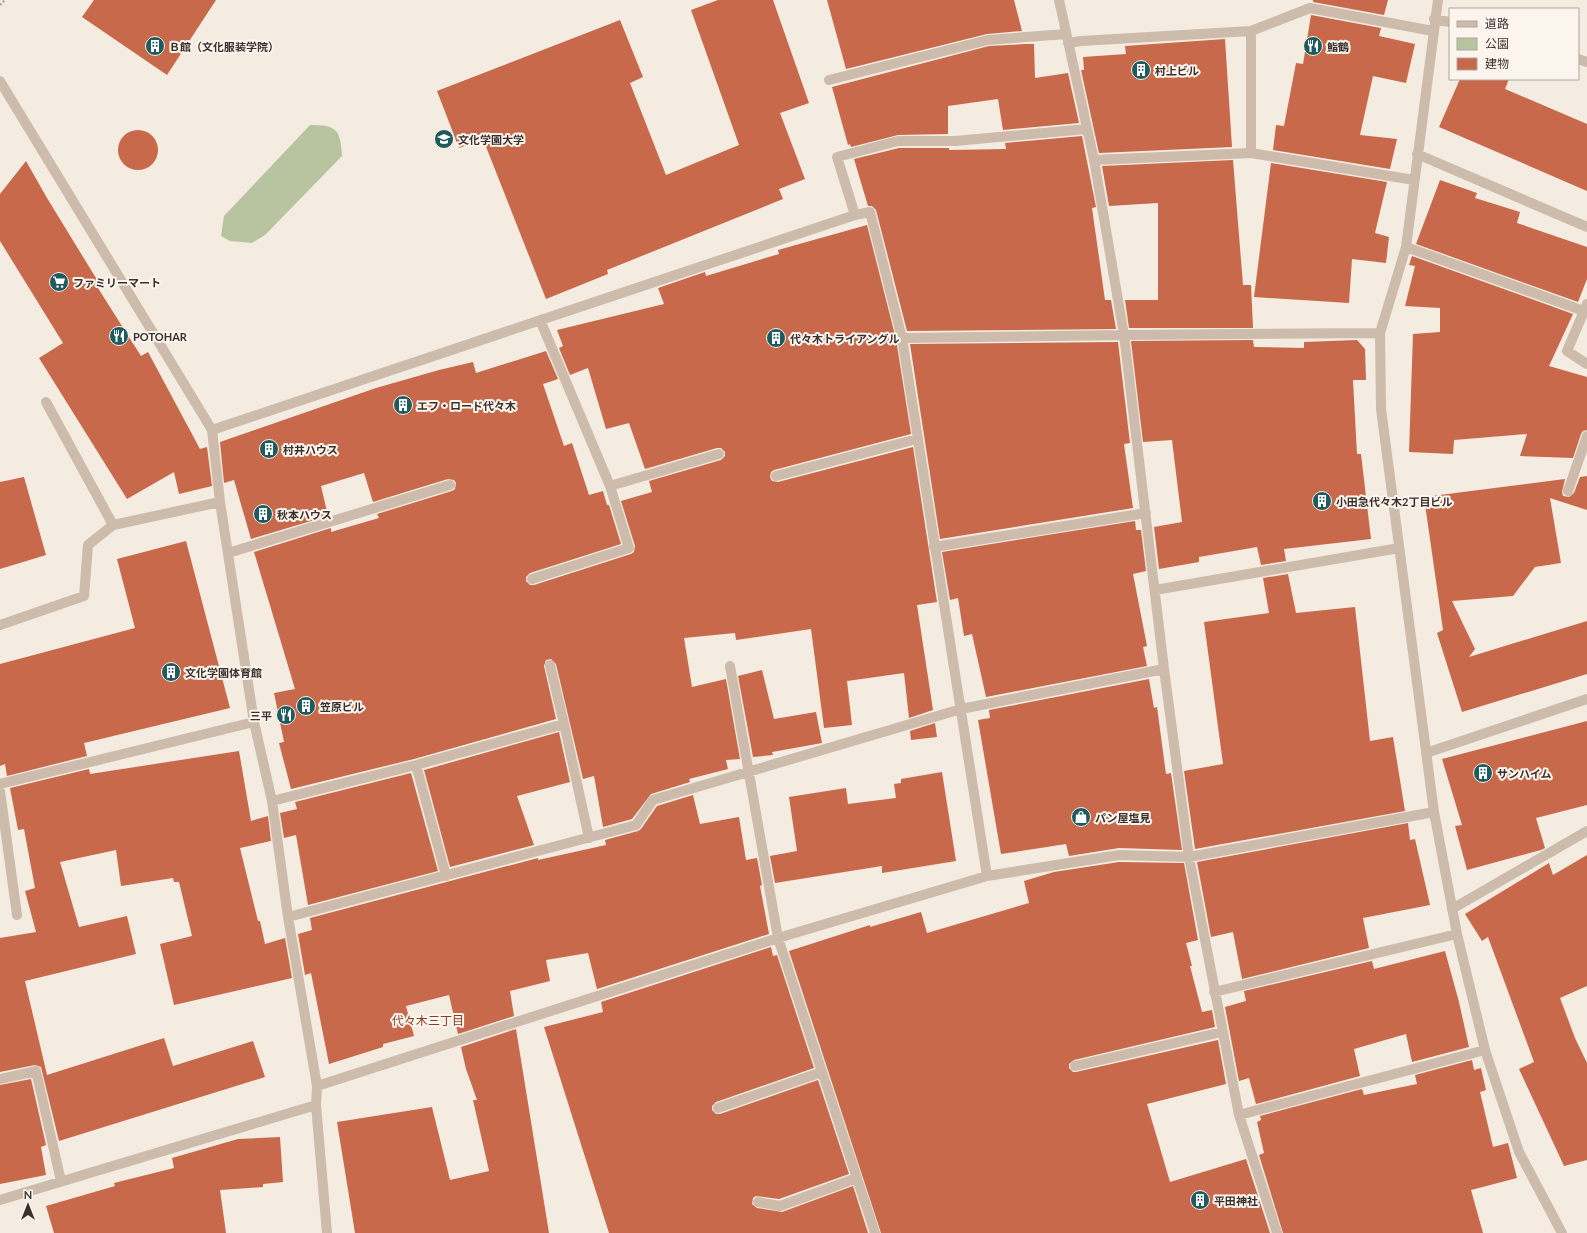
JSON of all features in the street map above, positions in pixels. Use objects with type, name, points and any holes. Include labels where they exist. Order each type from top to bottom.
[{"type":"street","points":[[1059,0],[1094,160],[1124,335],[1164,669],[1189,857],[1239,1115],[1277,1233]]},
{"type":"street","points":[[1438,0],[1434,19],[1406,247],[1380,333],[1381,409],[1434,812],[1457,934],[1485,1050],[1520,1152],[1562,1233]]},
{"type":"street","points":[[829,80],[988,40],[1067,39],[1080,41],[1251,30],[1310,8],[1433,30]]},
{"type":"street","points":[[1434,19],[1449,22]]},
{"type":"street","points":[[1251,30],[1251,153]]},
{"type":"street","points":[[0,81],[212,430],[220,502],[254,722],[272,801],[288,918],[317,1086],[316,1105],[327,1233]]},
{"type":"street","points":[[855,215],[837,157],[898,141],[955,141],[1087,129]]},
{"type":"street","points":[[1094,160],[1251,153],[1414,180]]},
{"type":"street","points":[[1417,154],[1587,227]]},
{"type":"street","points":[[212,430],[855,215],[870,212],[902,338],[987,876]]},
{"type":"street","points":[[1406,247],[1586,307],[1567,351],[1587,364]]},
{"type":"street","points":[[532,579],[629,548],[610,486],[540,320]]},
{"type":"street","points":[[902,338],[1380,333]]},
{"type":"street","points":[[46,402],[113,525]]},
{"type":"street","points":[[1568,491],[1587,436]]},
{"type":"street","points":[[776,476],[918,439]]},
{"type":"street","points":[[610,486],[720,454]]},
{"type":"street","points":[[228,553],[450,485]]},
{"type":"street","points":[[0,625],[84,596],[88,545],[113,525],[220,502]]},
{"type":"street","points":[[934,547],[1146,514]]},
{"type":"street","points":[[1155,590],[1399,548]]},
{"type":"street","points":[[550,665],[590,838]]},
{"type":"street","points":[[730,666],[778,938],[875,1233]]},
{"type":"street","points":[[288,918],[636,825],[653,800],[961,709],[1164,669]]},
{"type":"street","points":[[1426,753],[1587,699]]},
{"type":"street","points":[[0,784],[254,722]]},
{"type":"street","points":[[272,801],[416,765],[564,724]]},
{"type":"street","points":[[416,765],[446,876]]},
{"type":"street","points":[[0,791],[17,914]]},
{"type":"street","points":[[317,1086],[778,938],[987,876],[1119,855],[1189,857],[1434,812]]},
{"type":"street","points":[[1452,909],[1587,831]]},
{"type":"street","points":[[1214,992],[1457,934]]},
{"type":"street","points":[[1074,1066],[1222,1032]]},
{"type":"street","points":[[1239,1115],[1485,1050]]},
{"type":"street","points":[[0,1078],[36,1071],[61,1181]]},
{"type":"street","points":[[718,1108],[822,1072]]},
{"type":"street","points":[[0,1200],[316,1105]]},
{"type":"street","points":[[758,1202],[780,1206],[857,1178]]},
{"type":"path","points":[[0,5],[5,0]]},
{"type":"green space","points":[[310,125],[326,126],[335,130],[340,140],[342,156],[265,235],[252,243],[230,241],[221,236],[224,216]]},
{"type":"building","name":"Ｂ館（文化服装学院）","points":[[94,0],[216,0],[167,75],[82,17]]},
{"type":"building","points":[[718,0],[773,0],[809,103],[780,113],[805,179],[779,189],[783,199],[607,270],[608,274],[546,299],[483,139],[459,148],[437,91],[620,20],[643,77],[630,83],[666,175],[739,145],[691,10]]},
{"type":"building","points":[[827,0],[1014,0],[1022,31],[987,34],[846,69]]},
{"type":"building","points":[[1313,0],[1388,0],[1384,15],[1313,2]]},
{"type":"building","points":[[1311,15],[1381,28],[1379,36],[1415,44],[1406,83],[1373,76],[1360,135],[1397,139],[1390,169],[1273,150],[1276,125],[1284,126],[1296,63],[1303,64]]},
{"type":"building","points":[[1225,39],[1232,147],[1099,153],[1081,70],[1084,70],[1083,57],[1126,54],[1125,46]]},
{"type":"building","points":[[1034,44],[1035,78],[1068,73],[1079,123],[1003,130],[998,99],[948,106],[948,134],[898,135],[851,147],[850,144],[848,145],[832,87],[989,46]]},
{"type":"building","points":[[1460,80],[1509,80],[1505,89],[1587,124],[1587,191],[1439,127]]},
{"type":"building","points":[[142,130],[149,133],[155,139],[158,150],[157,158],[149,167],[142,170],[134,170],[127,167],[119,158],[118,146],[121,139],[130,131]]},
{"type":"building","points":[[1082,136],[1096,207],[1092,208],[1105,300],[1111,300],[1116,329],[907,331],[876,210],[872,206],[868,206],[854,159],[899,148],[949,148],[949,150],[1006,149],[1005,143]]},
{"type":"building","points":[[1233,160],[1243,285],[1251,285],[1253,328],[1129,328],[1125,300],[1158,300],[1158,203],[1109,206],[1102,166]]},
{"type":"building","points":[[26,161],[99,283],[96,285],[141,356],[148,352],[200,449],[207,447],[212,486],[179,494],[174,472],[127,499],[39,358],[63,343],[0,241],[0,194]]},
{"type":"building","points":[[1271,163],[1387,182],[1375,233],[1389,237],[1386,263],[1352,259],[1349,303],[1254,297]]},
{"type":"building","points":[[1440,180],[1477,193],[1475,198],[1520,212],[1517,223],[1587,247],[1587,279],[1578,302],[1416,244]]},
{"type":"building","points":[[867,225],[896,339],[911,434],[774,470],[771,472],[770,477],[772,481],[778,482],[913,447],[937,602],[917,605],[933,710],[909,718],[904,673],[847,681],[852,725],[824,728],[811,629],[736,640],[735,633],[684,638],[692,687],[726,679],[740,759],[726,760],[728,769],[689,779],[690,782],[651,794],[632,819],[603,827],[594,776],[583,779],[556,664],[551,659],[546,660],[544,666],[556,719],[414,759],[291,789],[279,743],[284,742],[274,693],[295,689],[254,552],[331,528],[331,532],[379,518],[377,514],[452,491],[455,489],[456,483],[454,480],[448,479],[373,502],[364,473],[321,486],[328,516],[251,539],[234,480],[224,483],[220,442],[376,388],[439,370],[473,362],[476,373],[546,351],[558,379],[543,384],[564,446],[572,443],[589,495],[603,491],[621,544],[530,573],[526,577],[526,581],[530,585],[534,585],[631,554],[634,552],[635,546],[621,501],[652,492],[649,481],[721,460],[725,456],[725,452],[721,448],[717,448],[645,469],[629,423],[606,429],[588,368],[570,375],[559,348],[563,346],[557,330],[664,304],[658,288],[705,272],[706,276],[779,254],[778,250]]},
{"type":"building","points":[[1412,256],[1573,314],[1549,366],[1587,377],[1587,430],[1583,431],[1581,434],[1573,458],[1520,456],[1527,434],[1454,440],[1453,454],[1409,452],[1413,334],[1440,332],[1440,308],[1405,306],[1415,266],[1409,265]]},
{"type":"building","points":[[1253,340],[1254,347],[1304,348],[1304,342],[1357,340],[1365,349],[1366,380],[1353,380],[1357,454],[1361,454],[1371,539],[1284,549],[1286,561],[1261,565],[1257,547],[1199,557],[1199,562],[1159,569],[1154,527],[1182,522],[1172,440],[1143,442],[1131,341]]},
{"type":"building","points":[[1118,342],[1130,443],[1124,444],[1133,508],[940,539],[910,344]]},
{"type":"building","points":[[1587,476],[1587,510],[1550,498],[1561,563],[1535,567],[1513,596],[1452,601],[1475,649],[1469,657],[1587,621],[1587,674],[1462,712],[1437,633],[1443,630],[1424,497],[1565,479],[1562,492],[1563,496],[1569,497],[1574,493],[1580,477]]},
{"type":"building","points":[[24,477],[46,555],[0,569],[0,482]]},
{"type":"building","points":[[1135,521],[1136,530],[1141,530],[1146,571],[1133,574],[1147,646],[1143,647],[1147,666],[986,697],[972,634],[964,636],[958,598],[950,600],[942,552]]},
{"type":"building","points":[[186,541],[230,708],[84,743],[87,756],[7,776],[5,764],[0,766],[0,664],[135,628],[117,559]]},
{"type":"building","points":[[1288,574],[1296,613],[1355,607],[1370,741],[1393,737],[1405,811],[1195,849],[1184,771],[1223,764],[1204,622],[1269,613],[1263,578]]},
{"type":"building","points":[[762,670],[774,719],[816,712],[822,743],[772,752],[773,755],[753,757],[738,676]]},
{"type":"building","points":[[1149,679],[1154,708],[1157,707],[1166,774],[1171,773],[1182,850],[1119,848],[1069,856],[1066,844],[1001,854],[978,720],[990,718],[989,710]]},
{"type":"building","points":[[1587,721],[1587,805],[1536,818],[1545,848],[1467,870],[1455,826],[1462,825],[1442,759]]},
{"type":"building","points":[[935,723],[937,737],[911,740],[910,731]]},
{"type":"building","points":[[559,732],[570,782],[517,796],[534,845],[450,867],[424,770]]},
{"type":"building","points":[[239,751],[251,821],[268,816],[271,841],[240,848],[265,944],[285,938],[292,978],[174,1005],[160,944],[192,936],[179,882],[174,882],[173,878],[121,886],[116,850],[60,862],[79,927],[127,916],[136,954],[25,981],[47,1075],[164,1038],[173,1066],[253,1041],[265,1077],[59,1141],[41,1067],[35,1065],[0,1072],[0,938],[36,932],[25,891],[35,888],[24,829],[18,830],[10,788],[89,769],[90,774]]},
{"type":"building","points":[[942,772],[956,861],[882,873],[882,866],[775,883],[770,856],[797,851],[789,797],[846,788],[848,804],[896,798],[894,784],[901,783],[901,779]]},
{"type":"building","points":[[411,773],[438,871],[308,905],[296,835],[284,838],[280,813],[297,809],[295,802]]},
{"type":"building","points":[[693,795],[700,824],[739,817],[746,860],[757,858],[762,885],[760,886],[769,934],[597,989],[588,953],[546,960],[550,981],[510,991],[514,1016],[458,1034],[449,995],[406,1006],[414,1036],[383,1044],[383,1047],[329,1064],[311,973],[305,975],[298,934],[312,930],[310,918],[538,858],[538,860],[606,845],[605,840],[641,829],[657,806]]},
{"type":"building","points":[[1408,823],[1410,840],[1415,839],[1430,905],[1363,918],[1369,948],[1242,979],[1233,932],[1211,937],[1197,862]]},
{"type":"building","points":[[1587,855],[1587,986],[1560,998],[1575,1038],[1587,1063],[1587,1160],[1564,1166],[1519,1069],[1534,1062],[1488,937],[1482,941],[1465,914],[1549,863],[1553,875]]},
{"type":"building","points":[[1119,862],[1184,863],[1198,940],[1186,943],[1192,966],[1190,966],[1202,1012],[1212,1010],[1215,1027],[1074,1060],[1069,1064],[1069,1068],[1073,1072],[1076,1072],[1218,1040],[1226,1084],[1147,1104],[1170,1182],[1246,1159],[1270,1233],[881,1233],[789,951],[870,925],[870,927],[921,912],[927,933],[1029,903],[1024,881],[1054,872]]},
{"type":"building","points":[[771,947],[773,956],[777,955],[814,1068],[716,1102],[712,1106],[712,1110],[716,1114],[720,1114],[818,1080],[849,1174],[779,1199],[756,1196],[753,1198],[752,1204],[757,1208],[782,1212],[853,1186],[868,1233],[609,1233],[544,1027],[603,1012],[601,1002]]},
{"type":"building","points":[[1445,951],[1459,1002],[1469,1047],[1412,1062],[1406,1034],[1354,1049],[1360,1076],[1256,1104],[1249,1078],[1239,1081],[1225,1007],[1246,1001],[1244,991],[1372,961],[1374,969]]},
{"type":"building","points":[[516,1029],[549,1233],[355,1233],[337,1122],[432,1107],[450,1180],[489,1171],[473,1100],[477,1100],[466,1069],[461,1047]]},
{"type":"building","points":[[1472,1060],[1474,1070],[1481,1068],[1486,1090],[1480,1092],[1493,1147],[1508,1143],[1517,1178],[1471,1190],[1483,1233],[1283,1233],[1259,1155],[1264,1153],[1257,1122],[1261,1120],[1260,1116],[1362,1089],[1364,1095],[1417,1084],[1415,1075]]},
{"type":"building","points":[[31,1079],[46,1145],[41,1147],[46,1175],[0,1184],[0,1085]]},
{"type":"building","points":[[280,1137],[283,1182],[263,1184],[263,1187],[220,1190],[226,1233],[54,1233],[46,1206],[115,1186],[114,1183],[174,1168],[172,1158],[238,1139]]},
{"type":"place","name":"Ｂ館（文化服装学院）","points":[[155,46]]},
{"type":"place","name":"鮨鶴","points":[[1313,46]]},
{"type":"place","name":"村上ビル","points":[[1141,70]]},
{"type":"place","name":"文化学園大学","points":[[444,139]]},
{"type":"place","name":"ファミリーマート","points":[[59,282]]},
{"type":"place","name":"POTOHAR","points":[[119,336]]},
{"type":"place","name":"代々木トライアングル","points":[[776,338]]},
{"type":"place","name":"エフ・ロード代々木","points":[[403,405]]},
{"type":"place","name":"村井ハウス","points":[[269,449]]},
{"type":"place","name":"小田急代々木2丁目ビル","points":[[1322,501]]},
{"type":"place","name":"秋本ハウス","points":[[263,514]]},
{"type":"place","name":"文化学園体育館","points":[[171,672]]},
{"type":"place","name":"笠原ビル","points":[[306,706]]},
{"type":"place","name":"三平","points":[[286,715]]},
{"type":"place","name":"サンハイム","points":[[1483,773]]},
{"type":"place","name":"パン屋塩見","points":[[1081,817]]},
{"type":"place","name":"平田神社","points":[[1200,1200]]},
{"type":"district","name":"代々木三丁目","points":[[428,1020]]}]
